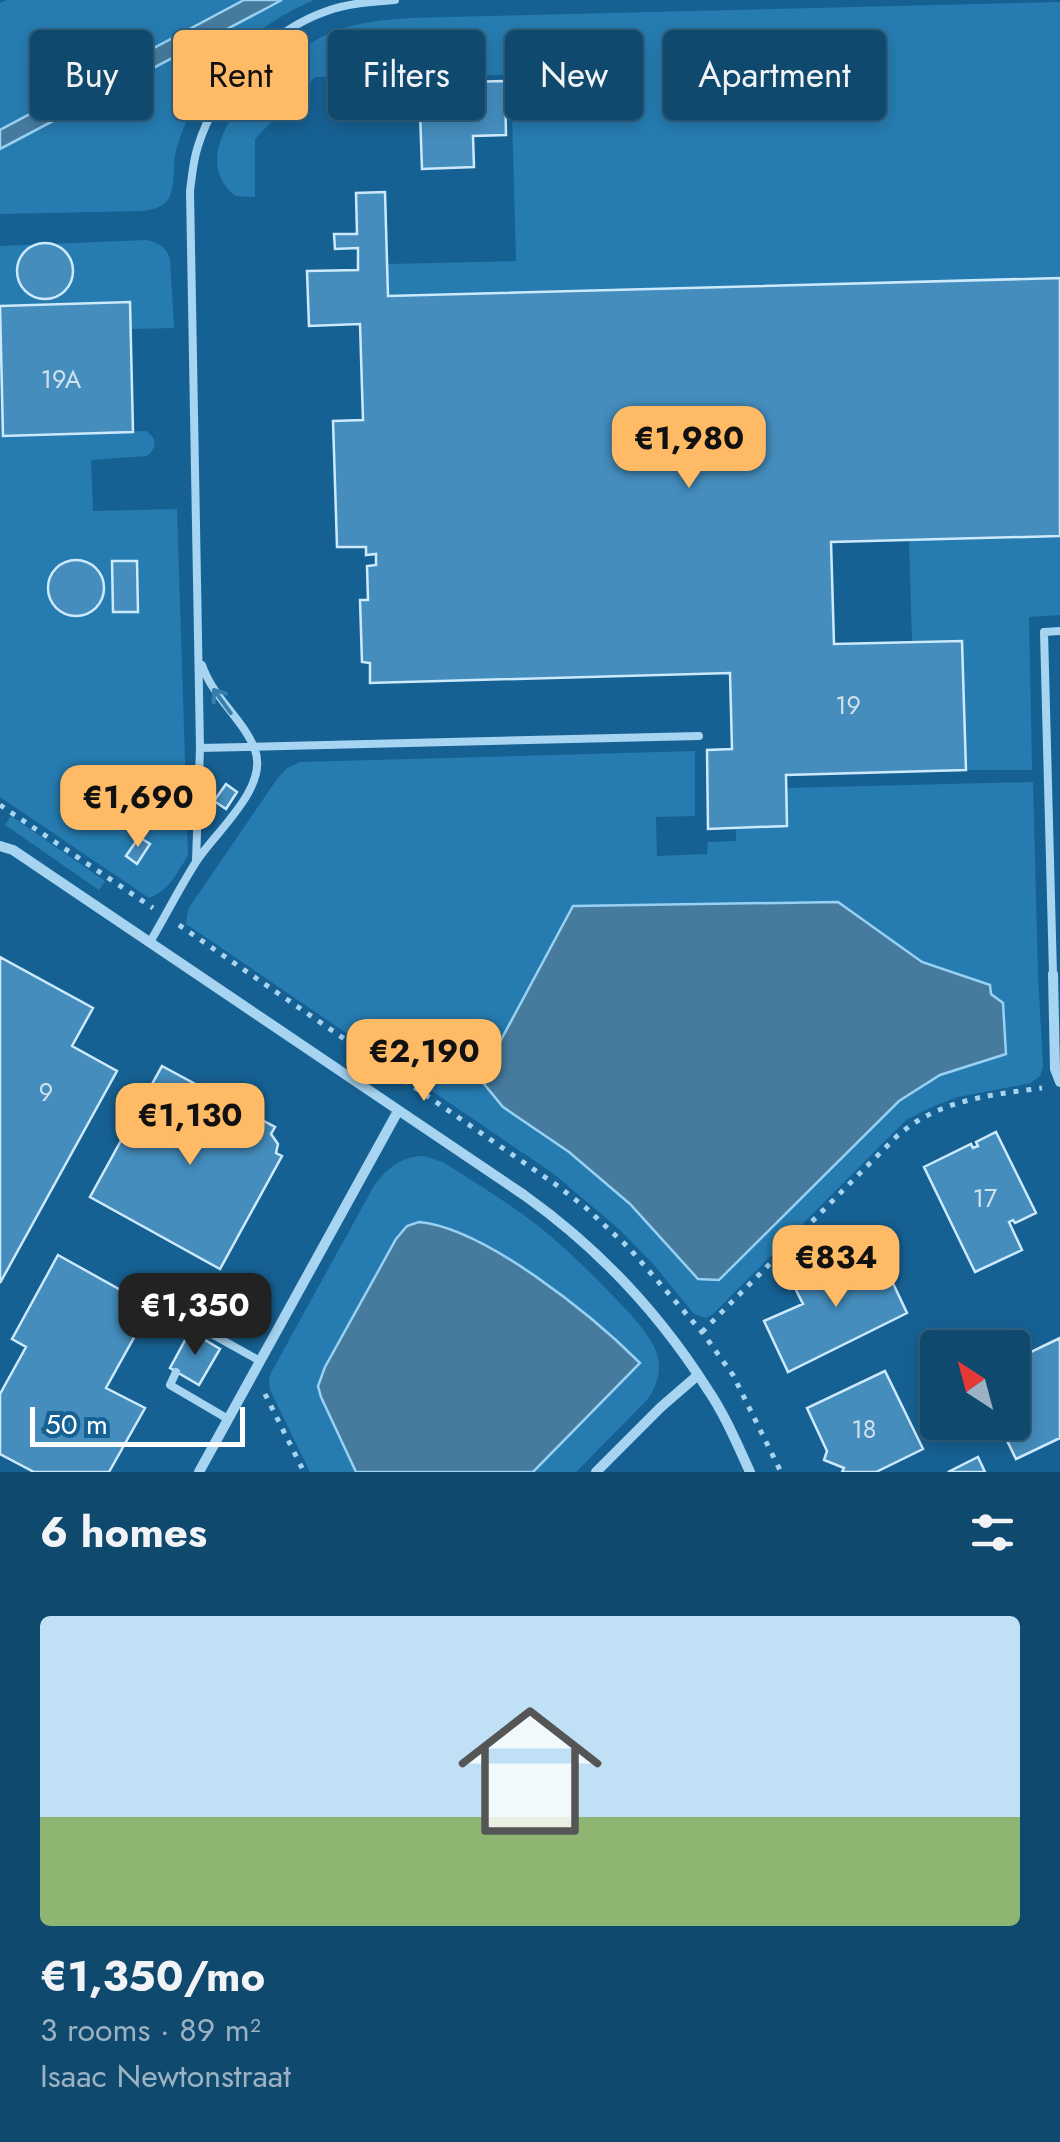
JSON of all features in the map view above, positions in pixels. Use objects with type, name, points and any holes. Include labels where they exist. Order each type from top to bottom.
[{"type":"street","points":[[0,846],[13,850],[150,942],[524,1195],[572,1232],[648,1310],[698,1375],[750,1472]]},
{"type":"street","points":[[1053,974],[1056,1069],[1060,1082]]},
{"type":"street","points":[[199,1472],[398,1111]]},
{"type":"street","points":[[596,1472],[661,1406],[698,1375]]},
{"type":"lane","points":[[196,861],[200,748],[190,191],[198,145],[221,98],[270,44],[326,11],[395,0]]},
{"type":"lane","points":[[1053,974],[1044,632],[1060,632]]},
{"type":"lane","points":[[150,942],[196,861],[253,784],[257,762],[254,747],[211,686],[199,651]]},
{"type":"lane","points":[[200,748],[699,736]]},
{"type":"lane","points":[[1048,786],[1060,786]]},
{"type":"lane","points":[[196,1335],[201,1328],[216,1341],[260,1360]]},
{"type":"lane","points":[[176,1372],[170,1385],[228,1419]]},
{"type":"lane","points":[[185,1394],[193,1381]]},
{"type":"path","points":[[702,1332],[916,1120],[970,1099],[1045,1088]]},
{"type":"path","points":[[254,1372],[304,1472]]},
{"type":"shaded area","points":[[244,0],[188,30],[173,30],[173,38],[153,48],[153,30],[30,30],[30,114],[0,130],[0,3]]},
{"type":"shaded area","points":[[244,0],[282,0],[225,30],[188,30]]},
{"type":"shaded area","points":[[282,0],[314,0],[261,30],[225,30]]},
{"type":"shaded area","points":[[1060,2],[1060,278],[388,296],[387,264],[516,261],[512,120],[643,120],[643,30],[505,30],[505,75],[485,75],[485,30],[340,30],[411,18]]},
{"type":"shaded area","points":[[328,34],[328,77],[315,77],[308,84],[308,45]]},
{"type":"shaded area","points":[[173,38],[173,58],[153,68],[153,48]]},
{"type":"shaded area","points":[[173,58],[173,120],[188,120],[175,157],[171,193],[164,204],[142,211],[0,214],[0,149],[55,120],[153,120],[153,68]]},
{"type":"shaded area","points":[[30,114],[30,120],[55,120],[0,149],[0,130]]},
{"type":"shaded area","points":[[231,120],[273,120],[255,139],[255,197],[235,196],[220,176],[218,152]]},
{"type":"shaded area","points":[[147,240],[162,247],[170,259],[174,328],[130,329],[129,302],[0,307],[0,246]]},
{"type":"shaded area","points":[[0,307],[4,435],[146,431],[155,443],[147,456],[91,460],[93,511],[177,509],[188,855],[167,886],[149,898],[0,797]]},
{"type":"shaded area","points":[[1060,536],[1060,615],[1029,617],[1032,770],[966,770],[962,641],[912,642],[909,540]]},
{"type":"shaded area","points":[[695,751],[695,816],[656,817],[657,856],[707,854],[708,842],[736,841],[736,828],[787,826],[786,788],[1033,782],[1043,1067],[1040,1076],[1031,1083],[958,1097],[906,1120],[713,1314],[706,1318],[694,1314],[620,1230],[554,1174],[186,924],[188,909],[277,779],[300,762]],"holes":[[[838,902],[922,962],[990,985],[991,994],[1003,1003],[1006,1054],[940,1075],[899,1101],[719,1280],[662,1237],[569,1152],[503,1107]]]},
{"type":"shaded area","points":[[11,816],[105,881],[99,890],[5,825]]},
{"type":"shaded area","points":[[838,902],[922,962],[990,985],[991,994],[1003,1003],[1006,1054],[940,1075],[899,1101],[719,1280],[698,1279],[630,1204],[569,1152],[503,1107],[480,1079],[573,906]]},
{"type":"shaded area","points":[[423,1156],[443,1162],[547,1233],[627,1311],[654,1346],[659,1372],[648,1399],[576,1472],[533,1472],[640,1363],[594,1321],[520,1267],[407,1226],[396,1239],[321,1397],[356,1472],[310,1472],[270,1390],[272,1371],[375,1184],[396,1164]]},
{"type":"shaded area","points":[[419,1222],[446,1228],[506,1257],[567,1299],[640,1363],[533,1472],[356,1472],[321,1397],[318,1386],[325,1367],[396,1239],[407,1226]]},
{"type":"building","points":[[485,81],[505,81],[506,135],[473,136],[474,167],[422,169],[420,120],[485,120]]},
{"type":"building","points":[[385,192],[388,296],[1060,278],[1060,536],[831,542],[834,644],[962,641],[966,770],[786,775],[787,826],[708,829],[707,750],[732,749],[730,673],[370,683],[370,663],[362,662],[360,600],[368,600],[367,566],[376,565],[376,554],[366,555],[366,547],[337,547],[333,421],[363,420],[360,324],[309,326],[307,271],[358,270],[358,248],[335,249],[334,234],[357,234],[356,193]]},
{"type":"building","points":[[45,243],[64,252],[73,271],[64,290],[45,299],[26,290],[17,271],[26,252]]},
{"type":"building","points":[[130,302],[133,432],[3,436],[0,306]]},
{"type":"building","points":[[76,560],[96,568],[104,588],[96,608],[76,616],[56,608],[48,588],[56,568]]},
{"type":"building","points":[[112,561],[137,561],[138,612],[113,612]]},
{"type":"building","points":[[226,784],[237,792],[226,809],[214,801]]},
{"type":"building","points":[[139,837],[150,844],[137,864],[126,856]]},
{"type":"building","points":[[0,957],[93,1008],[72,1046],[117,1071],[0,1283]]},
{"type":"building","points":[[162,1066],[275,1127],[271,1134],[278,1144],[276,1153],[282,1156],[220,1269],[90,1197]]},
{"type":"building","points":[[996,1132],[1036,1213],[1009,1222],[1022,1250],[975,1272],[924,1167],[971,1144],[973,1148],[978,1146],[976,1142]]},
{"type":"building","points":[[876,1247],[907,1313],[788,1372],[764,1321],[803,1304],[794,1286]]},
{"type":"building","points":[[58,1255],[151,1307],[106,1388],[145,1408],[109,1472],[34,1472],[0,1454],[0,1394],[26,1347],[12,1339]]},
{"type":"building","points":[[190,1331],[220,1349],[199,1385],[170,1368]]},
{"type":"building","points":[[1060,1338],[1060,1438],[1016,1459],[1007,1440],[1030,1440],[1030,1352]]},
{"type":"building","points":[[885,1371],[923,1449],[876,1472],[842,1472],[844,1468],[824,1460],[827,1451],[807,1408]]},
{"type":"building","points":[[978,1457],[985,1472],[948,1472]]}]
